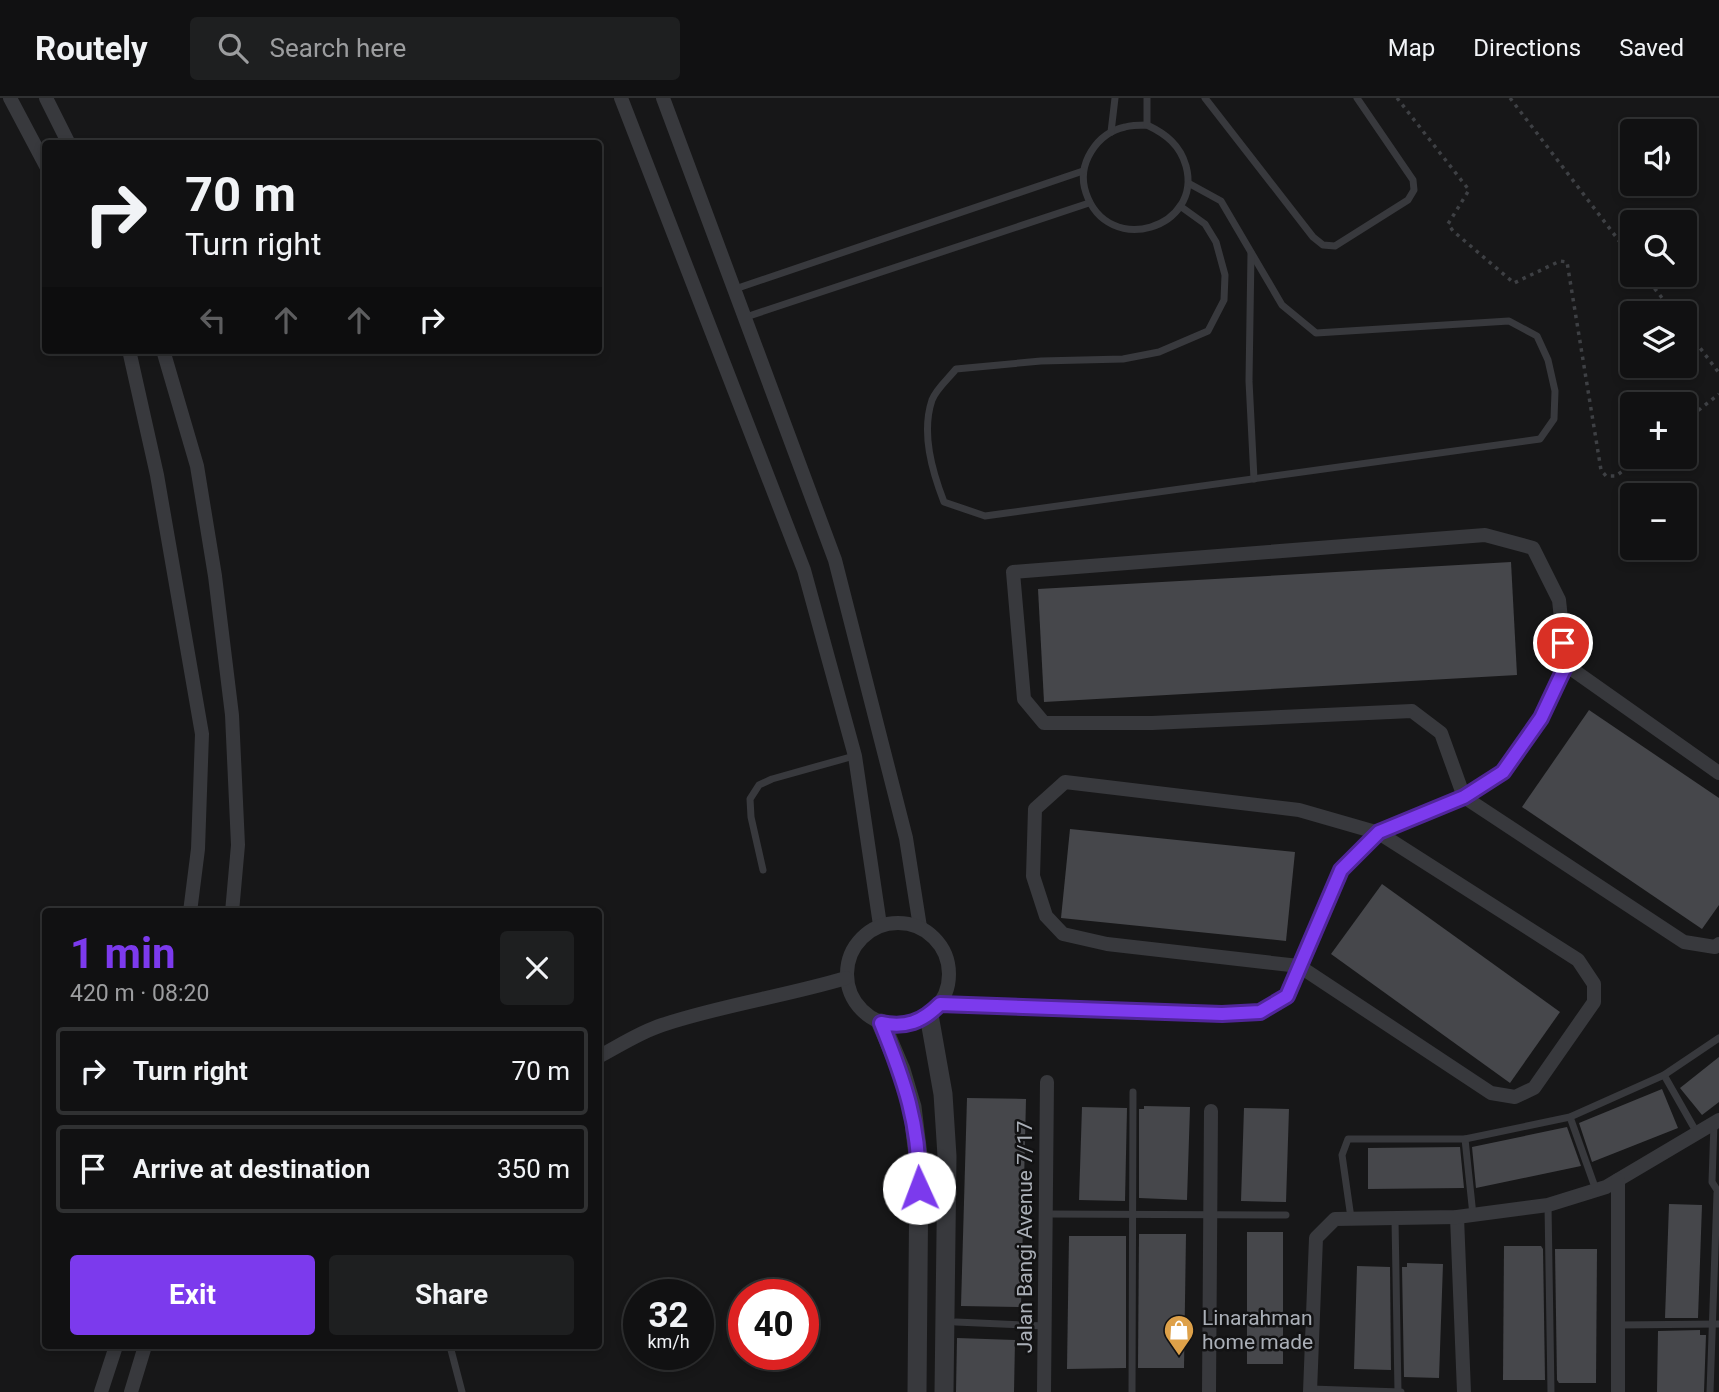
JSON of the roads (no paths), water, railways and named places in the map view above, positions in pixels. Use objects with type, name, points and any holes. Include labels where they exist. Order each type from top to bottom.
[{"type":"street","points":[[10,98],[42,158]]},
{"type":"street","points":[[46,98],[67,140]]},
{"type":"street","points":[[621,98],[804,570],[855,756],[880,925]]},
{"type":"street","points":[[663,98],[835,560],[905,838],[920,926]]},
{"type":"street","points":[[130,354],[158,475],[202,734],[198,849],[191,908]]},
{"type":"street","points":[[164,354],[197,466],[219,601],[232,715],[237,819],[238,845],[232,908]]},
{"type":"street","points":[[944,1392],[947,1156],[934,1010],[948,988],[950,969],[946,952],[935,937],[920,926],[900,922],[880,925],[859,940],[851,952],[846,978],[857,1005],[868,1016],[881,1023],[906,1025],[934,1010],[1222,1014],[1260,1012],[1287,996],[1341,870],[1379,832],[1464,797],[1503,772],[1541,718],[1566,665],[1559,600],[1533,548],[1485,535],[1013,572],[1024,699],[1044,723],[1152,723],[1412,711],[1441,733],[1464,797],[1684,942],[1714,947],[1719,944]]},
{"type":"street","points":[[1566,665],[1719,773]]},
{"type":"street","points":[[1065,782],[1299,810],[1379,832],[1578,960],[1594,984],[1594,1002],[1534,1088],[1515,1097],[1490,1093],[1299,966],[1107,944],[1063,934],[1046,916],[1032,876],[1035,809],[1065,782]]},
{"type":"street","points":[[602,1055],[659,1026],[846,978]]},
{"type":"street","points":[[881,1023],[901,1070],[912,1107],[919,1163],[917,1392]]},
{"type":"street","name":"Jalan Bangi Avenue 7/17","points":[[1044,1392],[1047,1082]]},
{"type":"street","points":[[1209,1392],[1211,1111]]},
{"type":"street","points":[[1310,1390],[1316,1238],[1335,1219],[1457,1217],[1548,1205],[1618,1180],[1716,1122]]},
{"type":"street","points":[[1618,1180],[1618,1392]]},
{"type":"street","points":[[1457,1217],[1464,1392]]},
{"type":"street","points":[[101,1392],[115,1349]]},
{"type":"street","points":[[131,1392],[144,1349]]},
{"type":"lane","points":[[1111,132],[1115,98]]},
{"type":"lane","points":[[1147,98],[1147,125]]},
{"type":"lane","points":[[1205,98],[1313,237],[1323,245],[1335,246],[1408,200],[1415,190],[1413,180],[1357,98]]},
{"type":"lane","points":[[1147,125],[1174,141],[1183,156],[1190,184],[1180,206],[1167,219],[1152,228],[1133,230],[1115,227],[1100,217],[1089,203],[1083,171],[1088,155],[1098,142],[1111,132],[1126,126],[1147,125]]},
{"type":"lane","points":[[735,289],[1083,171]]},
{"type":"lane","points":[[1180,206],[1205,224],[1216,242],[1225,275],[1224,300],[1209,331],[1159,352],[1123,359],[1041,361],[956,369],[933,398],[929,424],[931,467],[944,502],[985,516],[1540,439],[1553,419],[1555,391],[1548,360],[1537,336],[1509,321],[1316,333],[1282,305],[1221,201],[1190,184]]},
{"type":"lane","points":[[746,317],[1089,203]]},
{"type":"lane","points":[[1251,253],[1249,380],[1254,479]]},
{"type":"lane","points":[[763,870],[751,817],[750,799],[759,785],[855,756]]},
{"type":"lane","points":[[1351,1219],[1342,1155],[1348,1139],[1465,1139],[1570,1117],[1664,1075],[1719,1038]]},
{"type":"lane","points":[[1664,1075],[1698,1134]]},
{"type":"lane","points":[[1132,1392],[1133,1091]]},
{"type":"lane","points":[[1570,1117],[1596,1190]]},
{"type":"lane","points":[[1710,1392],[1716,1324],[1718,1193],[1712,1182],[1716,1122]]},
{"type":"lane","points":[[1465,1139],[1473,1215]]},
{"type":"lane","points":[[1548,1205],[1551,1392]]},
{"type":"lane","points":[[1046,1214],[1286,1215]]},
{"type":"lane","points":[[1310,1390],[1399,1392],[1395,1218]]},
{"type":"lane","points":[[957,1322],[1045,1326]]},
{"type":"lane","points":[[1618,1325],[1716,1324]]},
{"type":"lane","points":[[451,1349],[462,1392]]},
{"type":"place","name":"Linarahman home made","points":[[1179,1357]]}]
